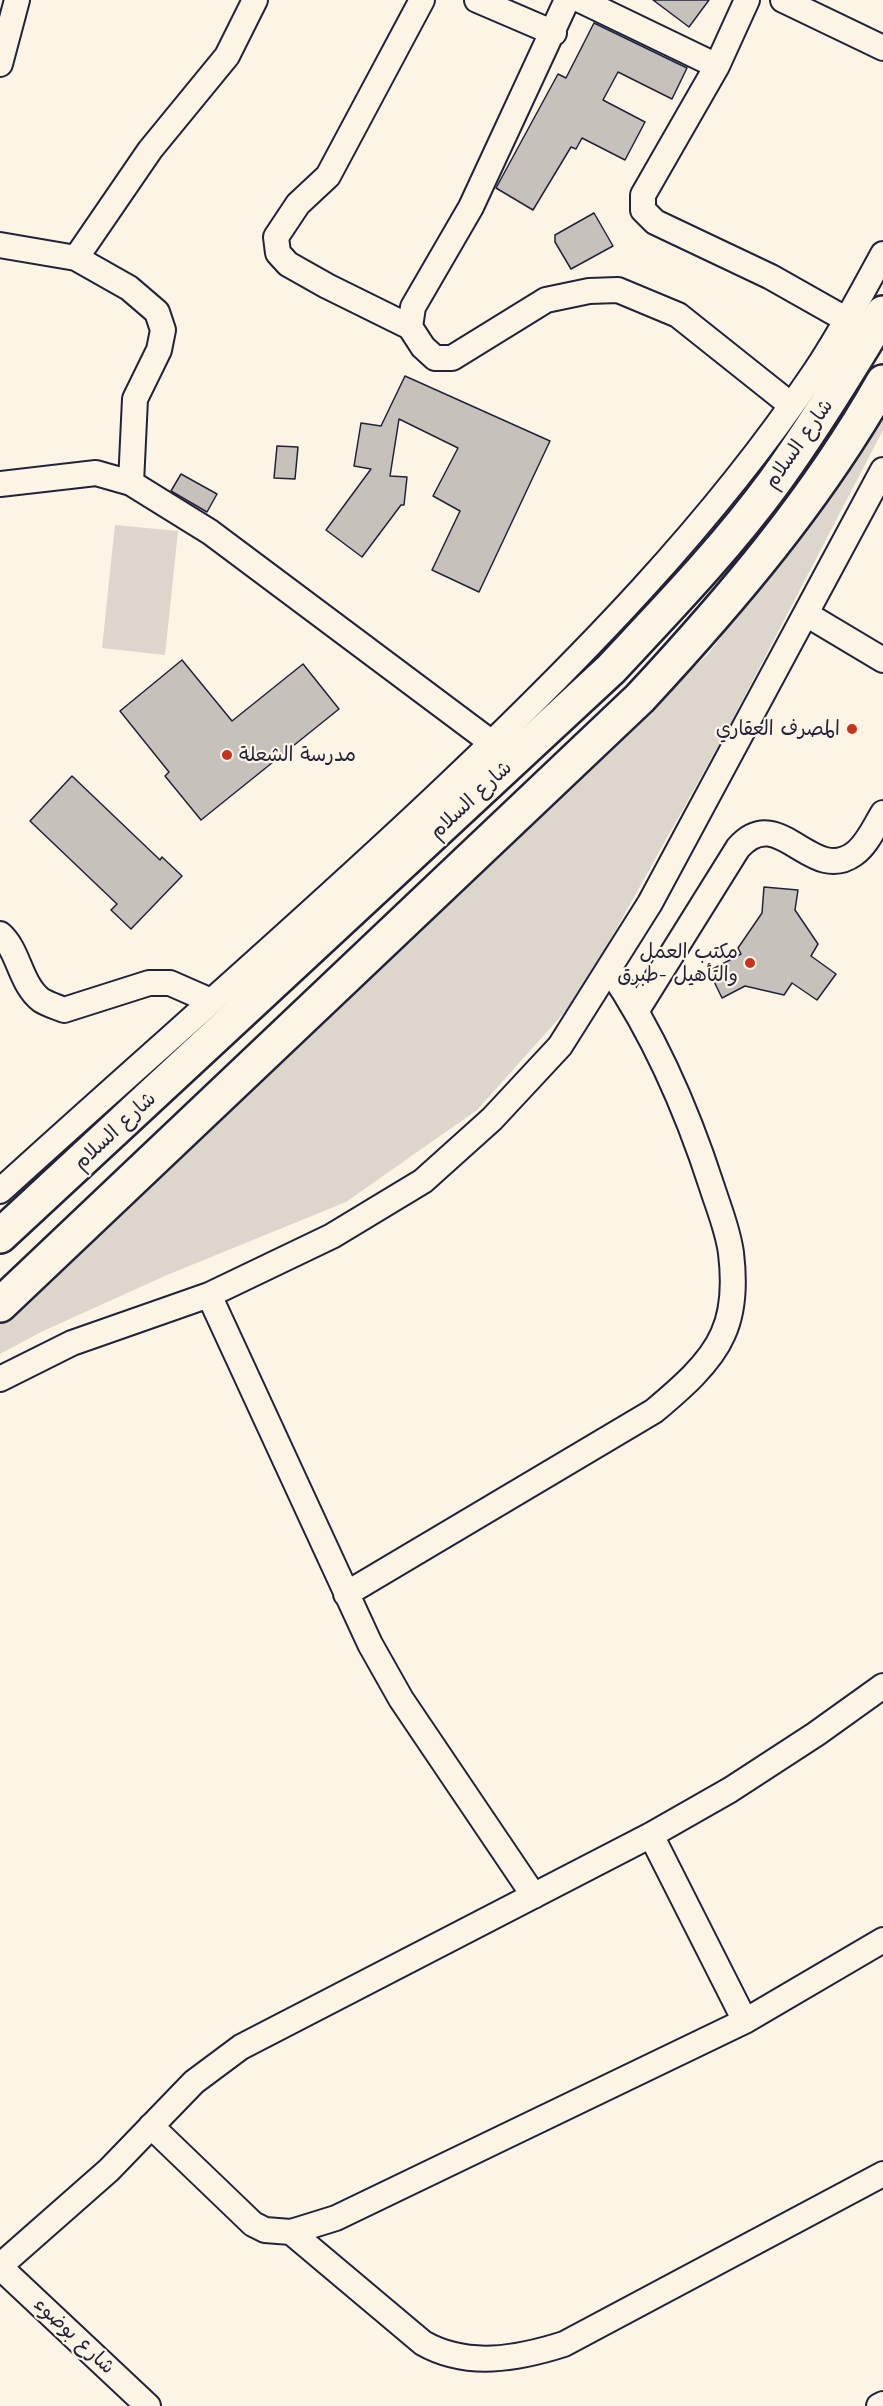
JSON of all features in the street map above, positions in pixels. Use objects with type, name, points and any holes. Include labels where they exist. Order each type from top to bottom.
[{"type":"highway","name":"شارع السلام","points":[[0,1236],[610,669],[682,592],[774,482],[816,421],[883,313]]},
{"type":"highway","name":"شارع السلام","points":[[0,1305],[640,699],[709,624],[809,500],[854,435],[883,382]]},
{"type":"street","points":[[0,64],[17,0]]},
{"type":"street","points":[[76,258],[150,150],[227,56],[255,0]]},
{"type":"street","points":[[422,0],[328,176],[298,204],[276,237],[278,253],[288,264],[410,327],[423,347],[435,358],[452,358],[546,300],[589,291],[618,290],[678,315],[791,405]]},
{"type":"street","points":[[477,0],[554,33]]},
{"type":"street","points":[[410,327],[414,307],[471,207],[554,33],[567,0]]},
{"type":"street","points":[[580,0],[717,66]]},
{"type":"street","points":[[747,0],[717,66],[643,195],[643,210],[655,222],[771,278],[847,320]]},
{"type":"street","points":[[783,0],[883,48]]},
{"type":"street","points":[[0,245],[76,258],[136,294],[157,312],[163,330],[159,350],[135,399],[131,483]]},
{"type":"street","points":[[0,1191],[362,866],[593,643],[701,523],[791,405],[847,320],[883,255]]},
{"type":"street","points":[[0,1379],[72,1343],[209,1295],[332,1236],[423,1181],[492,1119],[560,1046],[650,903],[883,470]]},
{"type":"street","points":[[0,484],[96,474],[131,483],[210,531],[492,743]]},
{"type":"street","points":[[806,614],[883,660]]},
{"type":"street","points":[[637,1010],[738,848],[749,836],[771,833],[823,860],[838,861],[859,850],[883,813]]},
{"type":"street","points":[[0,934],[6,939],[22,974],[41,1000],[64,1010],[149,984],[170,982],[211,1001]]},
{"type":"street","points":[[346,1594],[654,1411],[692,1376],[723,1334],[732,1283],[731,1251],[726,1231],[676,1093],[637,1010],[610,969]]},
{"type":"street","points":[[209,1295],[370,1644],[401,1699],[534,1896]]},
{"type":"street","points":[[0,2266],[109,2170],[195,2082],[241,2047],[651,1835],[730,1790],[816,1734],[883,1686]]},
{"type":"street","points":[[651,1835],[745,2021]]},
{"type":"street","points":[[152,2126],[253,2224],[265,2230],[291,2232],[336,2218],[745,2021],[883,1940]]},
{"type":"street","points":[[291,2232],[423,2343],[437,2351],[455,2355],[496,2359],[528,2355],[564,2344],[883,2174]]},
{"type":"street","name":"شارع بوضوء","points":[[0,2266],[148,2406]]},
{"type":"shaded area","points":[[883,419],[883,430],[727,730],[579,996],[477,1110],[346,1202],[167,1275],[41,1332],[0,1354],[0,1311],[389,955],[709,653]]},
{"type":"shaded area","points":[[115,525],[178,531],[165,655],[102,648]]},
{"type":"building","points":[[653,0],[709,0],[689,27]]},
{"type":"building","points":[[594,23],[687,68],[672,99],[618,72],[603,100],[645,122],[625,160],[582,138],[576,149],[571,147],[533,210],[496,188],[558,74],[566,78]]},
{"type":"building","points":[[594,213],[613,246],[571,269],[555,242],[555,235]]},
{"type":"building","points":[[405,376],[550,441],[479,592],[432,570],[460,511],[433,496],[458,448],[399,419],[390,476],[407,477],[404,505],[401,505],[362,557],[326,530],[371,469],[354,466],[361,423],[381,426]]},
{"type":"building","points":[[277,446],[298,447],[295,479],[274,478]]},
{"type":"building","points":[[181,474],[217,494],[207,512],[171,491]]},
{"type":"building","points":[[182,660],[232,721],[303,664],[339,709],[201,820],[165,776],[169,772],[120,711]]},
{"type":"building","points":[[72,776],[160,860],[162,857],[182,876],[131,929],[111,910],[117,904],[30,821]]},
{"type":"building","points":[[764,887],[798,890],[795,910],[818,944],[811,956],[836,974],[817,1000],[792,983],[784,995],[745,986],[722,998],[709,971],[741,954],[738,948],[762,913]]},
{"type":"place","name":"المصرف العقاري","points":[[852,729]]},
{"type":"place","name":"مدرسة الشعلة","points":[[227,755]]},
{"type":"place","name":"مكتب العمل والتأهيل -طبرق","points":[[750,963]]}]
